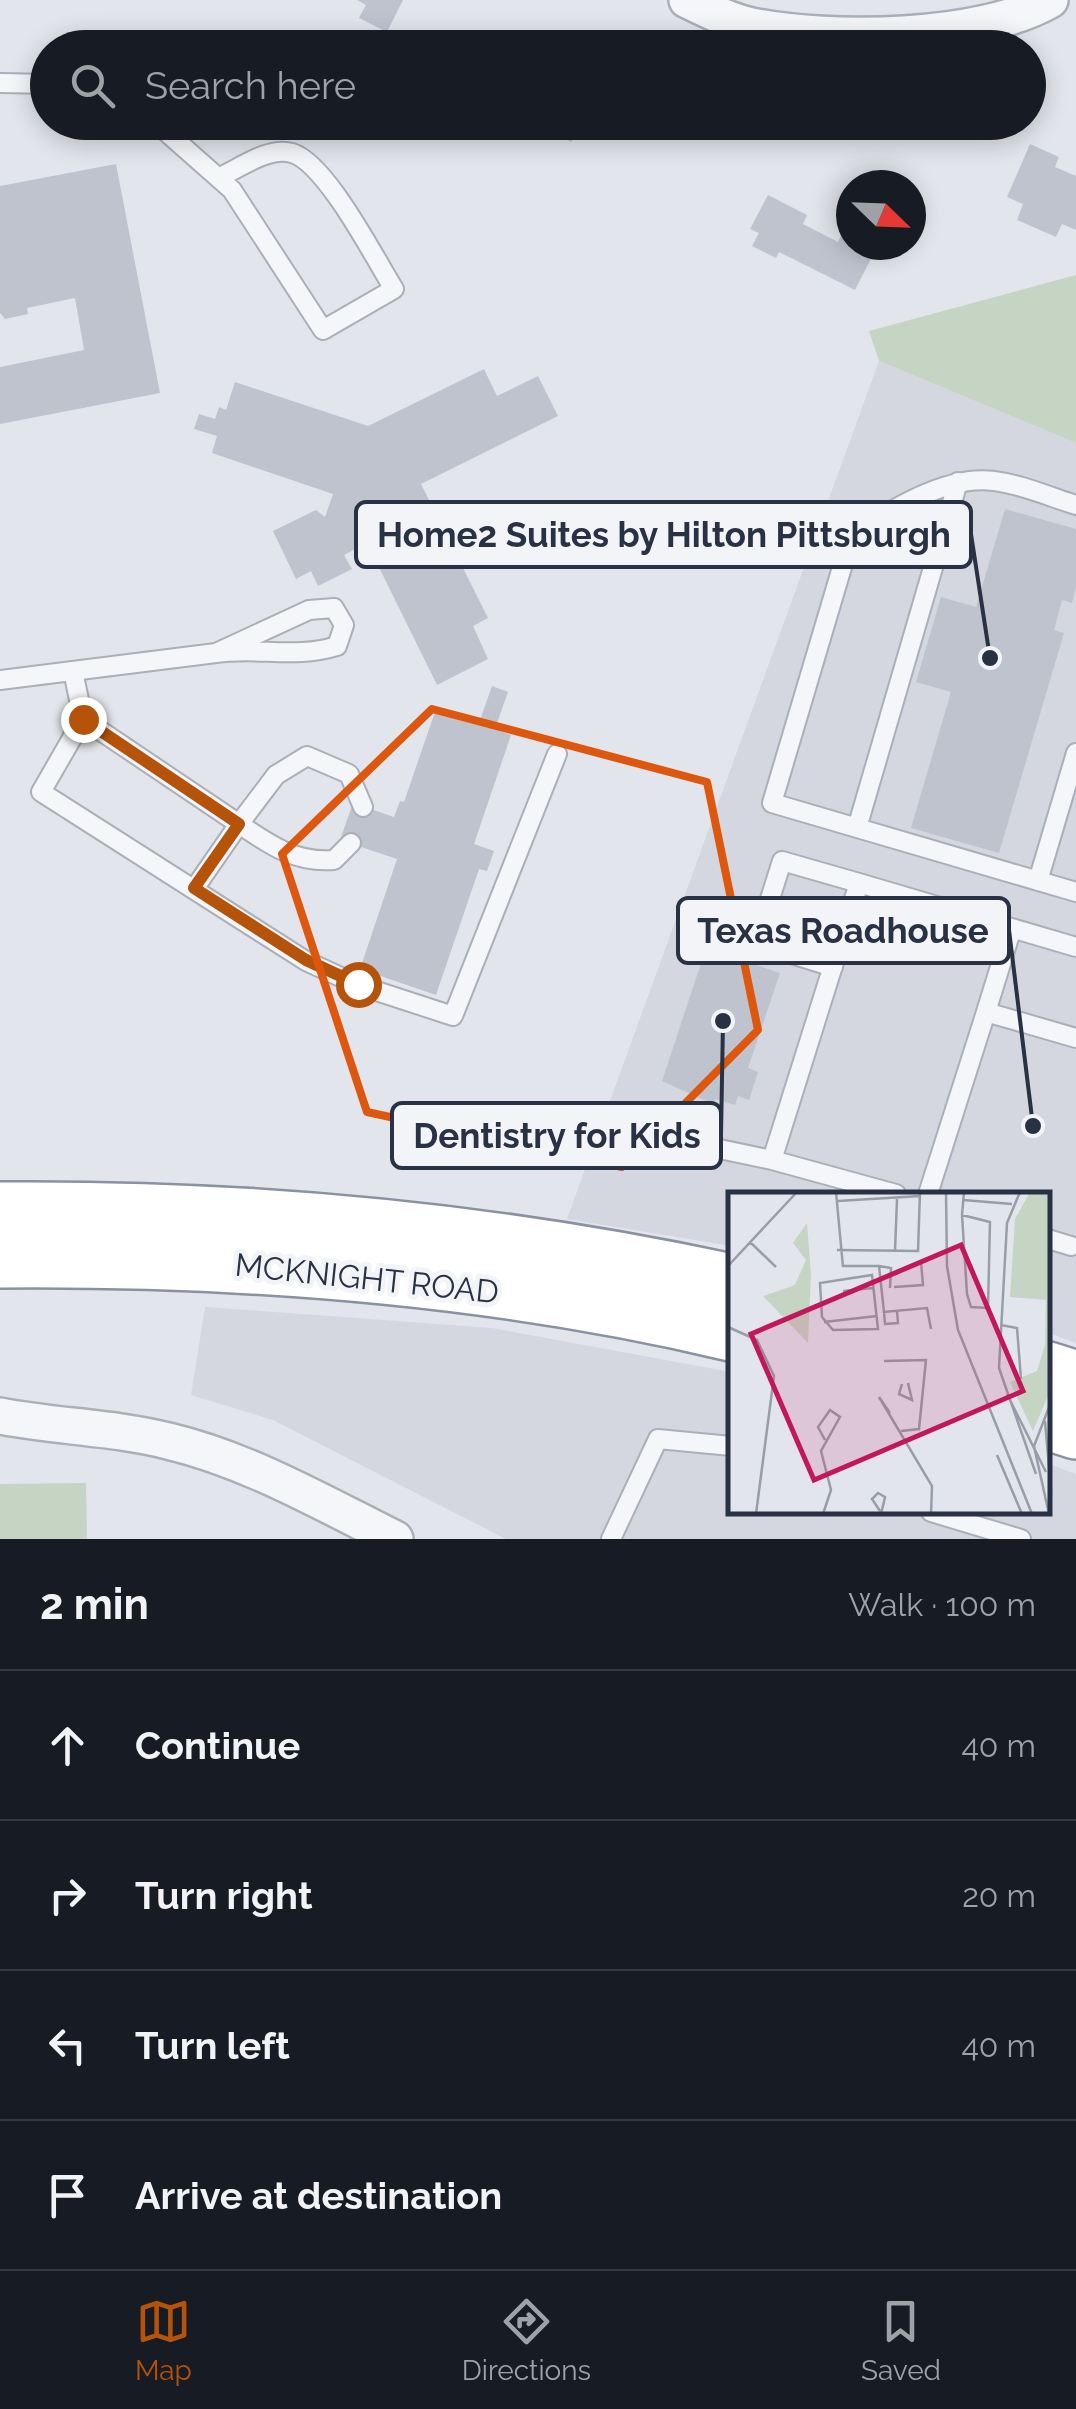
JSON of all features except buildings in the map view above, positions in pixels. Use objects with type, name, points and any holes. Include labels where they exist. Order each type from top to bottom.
[{"type":"highway","name":"MCKNIGHT ROAD","points":[[0,1210],[106,1209],[358,1223],[556,1248],[728,1281]]},
{"type":"highway","name":"MCKNIGHT ROAD","points":[[0,1260],[161,1261],[370,1274],[548,1297],[728,1332]]},
{"type":"highway","points":[[1051,1371],[1076,1379]]},
{"type":"highway","points":[[1051,1423],[1076,1431]]},
{"type":"street","points":[[687,0],[752,26],[812,30]]},
{"type":"street","points":[[923,30],[987,25],[1050,0]]},
{"type":"street","points":[[0,1416],[50,1426],[132,1433],[208,1452],[282,1482],[394,1539]]},
{"type":"street","points":[[0,1437],[50,1426]]},
{"type":"lane","points":[[0,83],[30,84]]},
{"type":"lane","points":[[177,140],[220,177],[324,330],[394,288],[315,166],[292,152],[269,154],[220,177]]},
{"type":"lane","points":[[1076,505],[993,480],[958,482],[879,517],[851,537],[772,803],[1076,892]]},
{"type":"lane","points":[[857,828],[958,482]]},
{"type":"lane","points":[[0,680],[216,653],[317,652],[337,646],[344,625],[334,608],[309,610],[216,653]]},
{"type":"lane","points":[[73,671],[83,719],[41,792],[306,960],[358,984],[453,1016],[557,754]]},
{"type":"lane","points":[[83,719],[275,848],[308,862],[334,860],[352,844]]},
{"type":"lane","points":[[1038,881],[1076,753]]},
{"type":"lane","points":[[194,888],[276,775],[308,756],[350,774],[364,807]]},
{"type":"lane","points":[[833,967],[756,943],[782,861],[1076,947]]},
{"type":"lane","points":[[772,1160],[859,884]]},
{"type":"lane","points":[[929,1192],[1012,928]]},
{"type":"lane","points":[[986,1012],[1076,1038]]},
{"type":"lane","points":[[628,1130],[772,1160],[889,1192]]},
{"type":"lane","points":[[1051,1240],[1070,1246]]},
{"type":"lane","points":[[611,1539],[658,1439],[728,1446]]},
{"type":"lane","points":[[938,1514],[1021,1539]]},
{"type":"lane","points":[[956,1539],[963,1521]]},
{"type":"highlighted area","points":[[432,709],[707,782],[758,1030],[622,1167],[367,1112],[282,854]]},
{"type":"shaded area","points":[[879,361],[1076,443],[1076,1343],[1051,1334],[1051,1192],[728,1192],[728,1246],[567,1219]]},
{"type":"shaded area","points":[[205,1307],[492,1328],[728,1371],[728,1514],[1051,1514],[1051,1465],[1076,1474],[1076,1539],[506,1539],[273,1420],[191,1395]]},
{"type":"green space","points":[[1076,275],[1076,443],[879,361],[869,331]]},
{"type":"green space","points":[[86,1483],[87,1539],[0,1539],[0,1484]]},
{"type":"place","name":"Home2 Suites by Hilton Pittsburgh","points":[[990,658]]},
{"type":"place","name":"Dentistry for Kids","points":[[723,1021]]},
{"type":"place","name":"Texas Roadhouse","points":[[1033,1126]]},
{"type":"route","points":[[83,719],[239,824],[194,888],[306,960],[358,984]]}]
